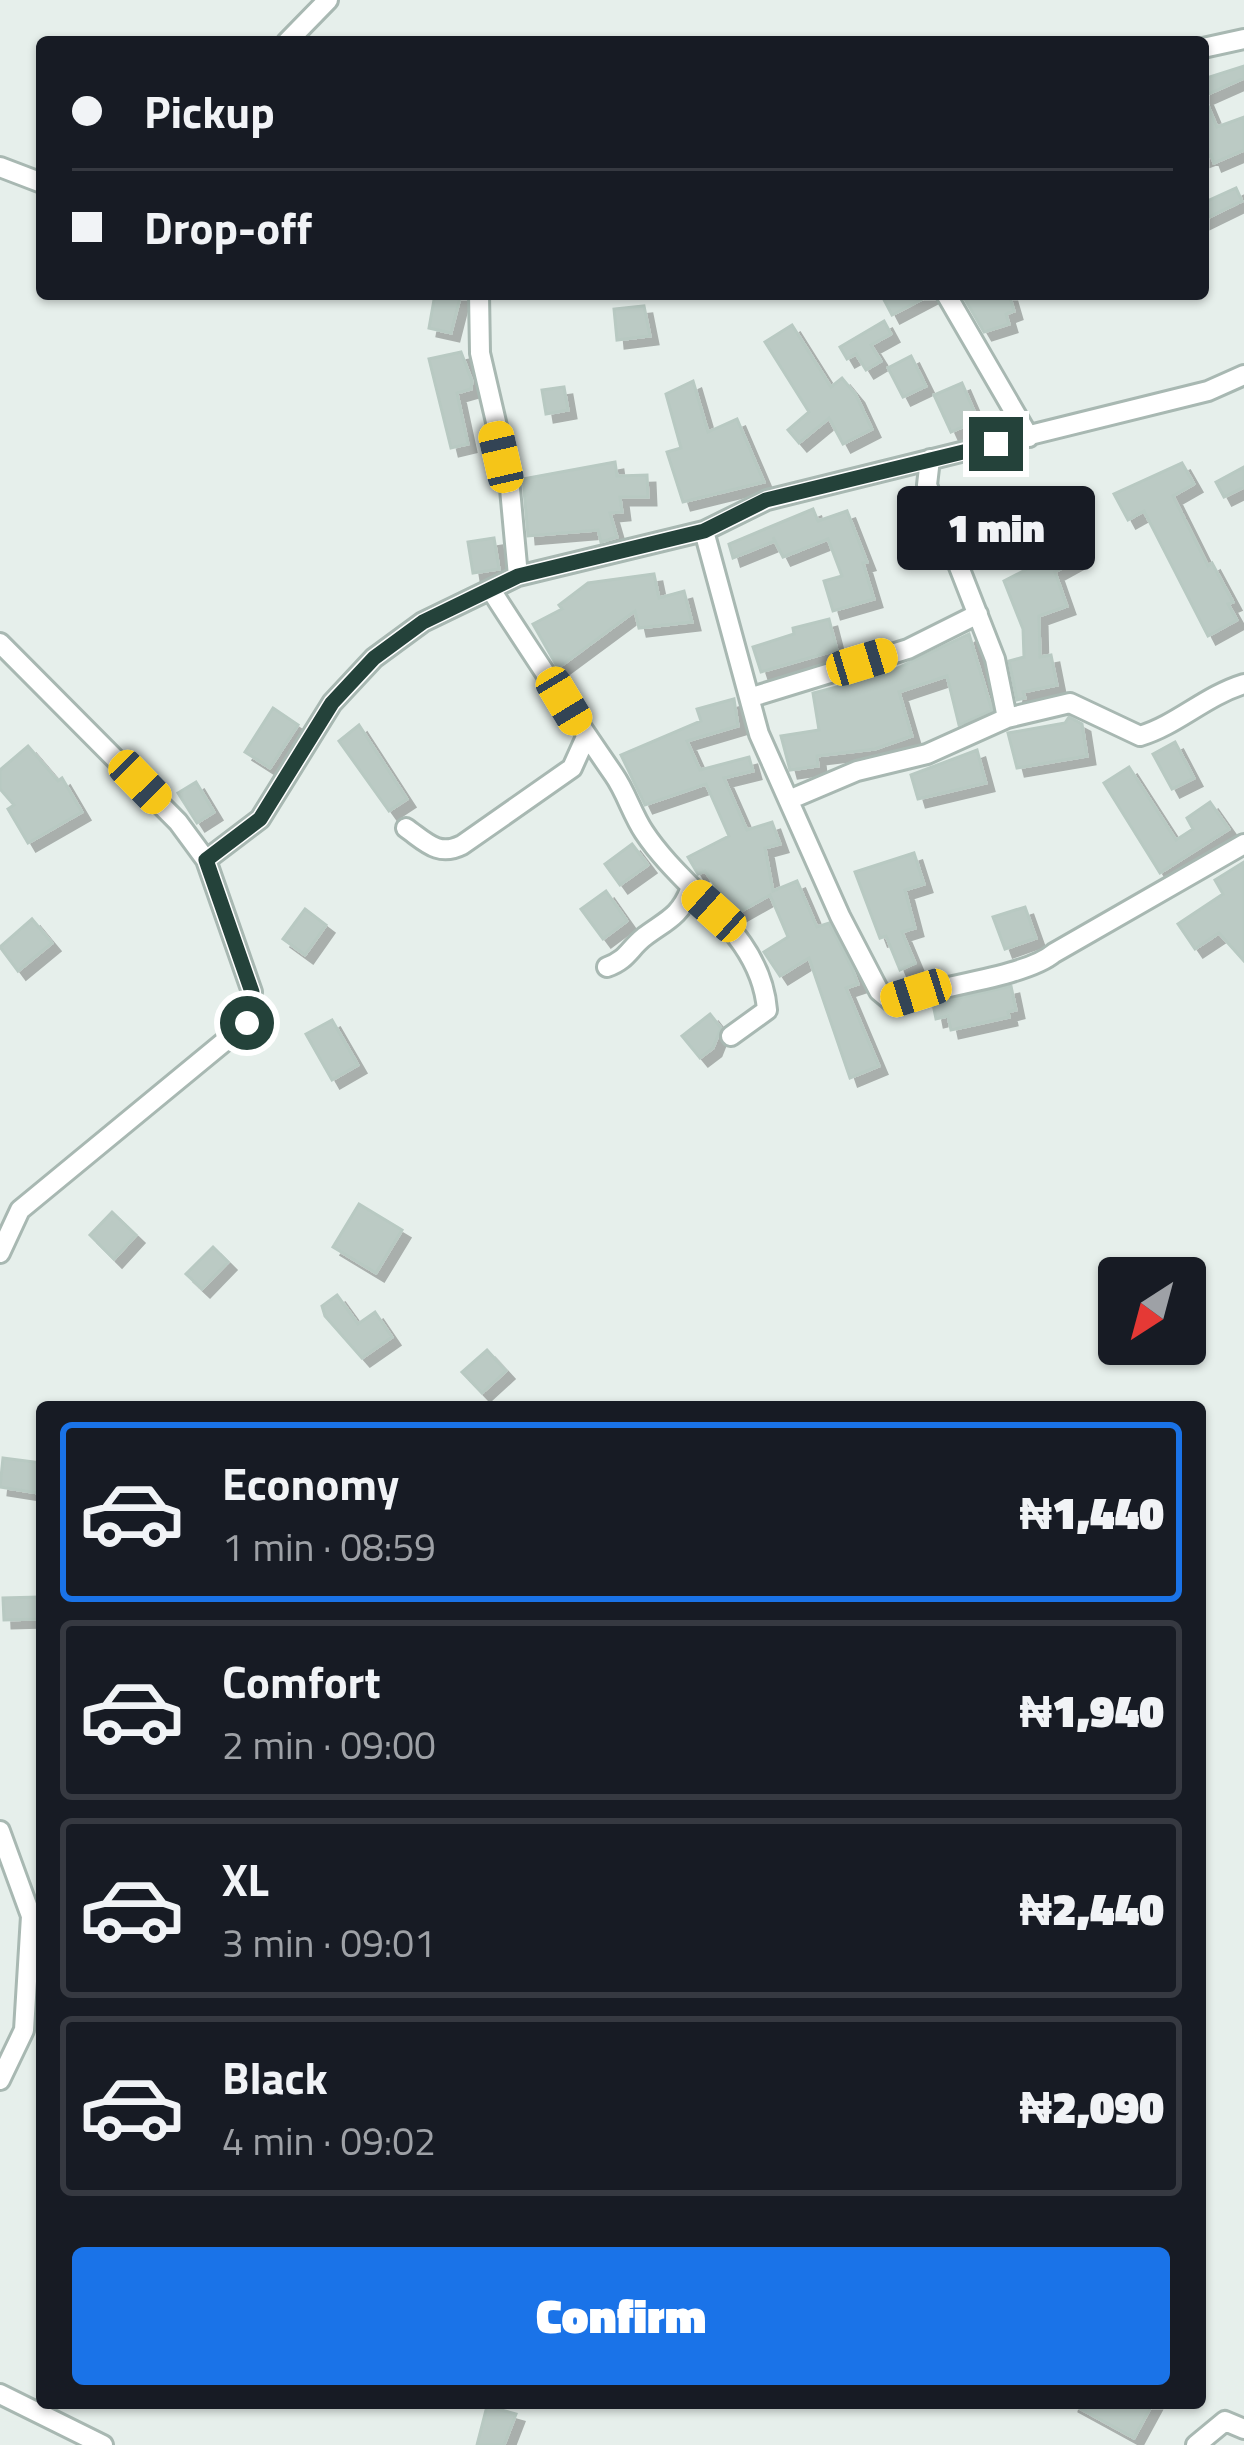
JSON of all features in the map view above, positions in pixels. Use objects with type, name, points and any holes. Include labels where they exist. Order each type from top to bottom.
[{"type":"street","points":[[293,36],[328,0]]},
{"type":"street","points":[[1209,47],[1244,39]]},
{"type":"street","points":[[0,167],[36,182]]},
{"type":"street","points":[[478,300],[480,353],[509,478],[518,576]]},
{"type":"street","points":[[949,300],[1029,437]]},
{"type":"street","points":[[206,860],[260,819],[332,703],[374,658],[423,622],[518,576],[704,531],[766,500],[1208,392],[1244,375]]},
{"type":"street","points":[[930,459],[927,484],[979,614],[1007,718]]},
{"type":"street","points":[[704,531],[759,734],[840,916],[879,991],[891,1001],[996,973],[1036,968],[1054,953],[1244,844]]},
{"type":"street","points":[[491,590],[616,778],[644,832],[691,890],[737,932],[765,986],[767,1010],[731,1036]]},
{"type":"street","points":[[752,698],[908,649],[979,614]]},
{"type":"street","points":[[0,644],[166,808],[206,860],[252,992],[247,1023],[20,1210],[0,1253]]},
{"type":"street","points":[[790,799],[856,771],[928,754],[1007,718],[1070,703],[1140,736],[1157,731],[1192,705],[1244,684]]},
{"type":"street","points":[[406,828],[436,849],[448,851],[462,845],[572,768],[586,736]]},
{"type":"street","points":[[607,967],[626,960],[641,938],[668,924],[691,890]]},
{"type":"street","points":[[0,1831],[31,1916],[24,2030],[0,2080]]},
{"type":"street","points":[[0,2394],[103,2445]]},
{"type":"street","points":[[1196,2445],[1226,2421],[1244,2429]]},
{"type":"building","points":[[1244,66],[1244,78],[1209,94],[1209,77]]},
{"type":"building","points":[[1209,108],[1217,127],[1244,117],[1244,150],[1214,163]]},
{"type":"building","points":[[1236,188],[1242,201],[1209,217],[1209,200]]},
{"type":"building","points":[[434,300],[459,300],[451,333],[429,328]]},
{"type":"building","points":[[884,300],[921,300],[892,315]]},
{"type":"building","points":[[965,300],[1011,300],[1014,311],[1006,314],[1009,324],[984,332]]},
{"type":"building","points":[[644,306],[650,336],[617,340],[614,309]]},
{"type":"building","points":[[884,321],[891,334],[871,345],[881,361],[866,370],[856,354],[847,359],[840,347]]},
{"type":"building","points":[[792,325],[831,387],[842,378],[856,395],[872,429],[843,444],[829,418],[799,443],[788,430],[809,412],[765,342]]},
{"type":"building","points":[[461,352],[472,381],[471,389],[457,393],[468,444],[451,448],[429,359]]},
{"type":"building","points":[[911,356],[926,386],[903,397],[888,368]]},
{"type":"building","points":[[693,381],[708,432],[737,419],[764,482],[683,502],[667,452],[681,448],[666,394]]},
{"type":"building","points":[[962,383],[978,420],[951,432],[934,395]]},
{"type":"building","points":[[564,387],[568,410],[546,414],[542,390]]},
{"type":"building","points":[[615,462],[617,476],[647,475],[648,497],[620,497],[622,512],[610,513],[617,537],[601,542],[598,530],[528,536],[523,479]]},
{"type":"building","points":[[1182,463],[1194,484],[1173,496],[1208,566],[1212,563],[1233,602],[1228,604],[1237,620],[1208,636],[1144,511],[1128,520],[1114,494]]},
{"type":"building","points":[[1244,467],[1244,487],[1224,497],[1216,482]]},
{"type":"building","points":[[974,500],[983,529],[962,536],[953,507]]},
{"type":"building","points":[[813,509],[818,521],[847,511],[867,562],[863,563],[874,599],[833,611],[824,581],[842,576],[828,539],[783,557],[775,541],[733,558],[729,544]]},
{"type":"building","points":[[494,538],[499,569],[473,573],[468,542]]},
{"type":"building","points":[[1068,548],[1075,561],[1055,572],[1067,606],[1039,616],[1040,657],[1051,655],[1057,685],[1023,692],[1025,698],[1017,700],[1009,661],[1024,657],[1023,629],[1004,581]]},
{"type":"building","points":[[654,574],[659,598],[684,591],[692,622],[639,628],[635,611],[558,668],[533,624],[562,609],[559,605],[588,583]]},
{"type":"building","points":[[829,619],[837,650],[761,672],[753,647],[794,634],[793,628]]},
{"type":"building","points":[[969,634],[992,710],[959,725],[947,676],[899,692],[912,736],[875,749],[817,756],[818,766],[790,770],[781,736],[819,730],[813,693],[883,675]]},
{"type":"building","points":[[734,699],[738,726],[687,741],[700,770],[749,757],[753,771],[724,778],[747,830],[772,822],[780,844],[765,848],[773,891],[797,881],[817,927],[829,923],[852,968],[858,984],[846,988],[879,1066],[850,1078],[809,958],[780,976],[764,952],[788,937],[770,895],[736,914],[705,871],[698,874],[688,857],[729,836],[706,784],[645,805],[621,755],[701,721],[697,709]]},
{"type":"building","points":[[273,708],[298,725],[270,768],[245,752]]},
{"type":"building","points":[[1069,717],[1082,724],[1087,756],[1017,768],[1008,733],[1065,723]]},
{"type":"building","points":[[359,725],[407,799],[389,811],[339,741]]},
{"type":"building","points":[[1175,742],[1194,778],[1172,789],[1153,754]]},
{"type":"building","points":[[28,746],[58,781],[62,778],[82,812],[28,843],[8,809],[14,805],[0,789],[0,770]]},
{"type":"building","points":[[977,750],[986,783],[918,799],[911,775]]},
{"type":"building","points":[[1129,767],[1176,840],[1193,829],[1187,818],[1210,802],[1229,829],[1160,873],[1104,783]]},
{"type":"building","points":[[196,782],[214,812],[197,823],[178,793]]},
{"type":"building","points":[[632,844],[648,865],[620,885],[605,864]]},
{"type":"building","points":[[914,853],[924,884],[905,890],[915,928],[902,932],[915,963],[900,970],[886,936],[880,938],[855,872]]},
{"type":"building","points":[[1244,862],[1244,961],[1219,933],[1195,949],[1178,924],[1223,894],[1215,880]]},
{"type":"building","points":[[606,891],[627,921],[603,939],[581,909]]},
{"type":"building","points":[[1025,907],[1036,938],[1005,949],[993,917]]},
{"type":"building","points":[[305,909],[326,925],[305,955],[283,939]]},
{"type":"building","points":[[32,919],[52,943],[18,971],[0,947]]},
{"type":"building","points":[[1011,986],[1016,1010],[1008,1012],[1009,1017],[951,1030],[948,1016],[936,1019],[933,1004]]},
{"type":"building","points":[[710,1014],[721,1028],[713,1048],[700,1058],[682,1036]]},
{"type":"building","points":[[332,1020],[358,1065],[332,1080],[306,1034]]},
{"type":"building","points":[[359,1204],[402,1230],[376,1273],[333,1247]]},
{"type":"building","points":[[112,1212],[136,1235],[114,1259],[90,1235]]},
{"type":"building","points":[[213,1247],[228,1262],[202,1289],[186,1274]]},
{"type":"building","points":[[337,1295],[358,1324],[375,1312],[392,1337],[362,1358],[325,1316],[322,1306]]},
{"type":"building","points":[[487,1350],[506,1371],[482,1393],[462,1372]]},
{"type":"building","points":[[3,1458],[36,1462],[36,1493],[0,1487]]},
{"type":"building","points":[[36,1597],[36,1619],[4,1620],[3,1598]]},
{"type":"building","points":[[486,2409],[516,2414],[504,2445],[477,2445]]},
{"type":"building","points":[[1081,2409],[1150,2409],[1134,2438]]},
{"type":"route","points":[[247,1023],[252,992],[206,860],[260,819],[332,703],[374,658],[423,622],[518,576],[704,531],[766,500],[996,444]]}]
